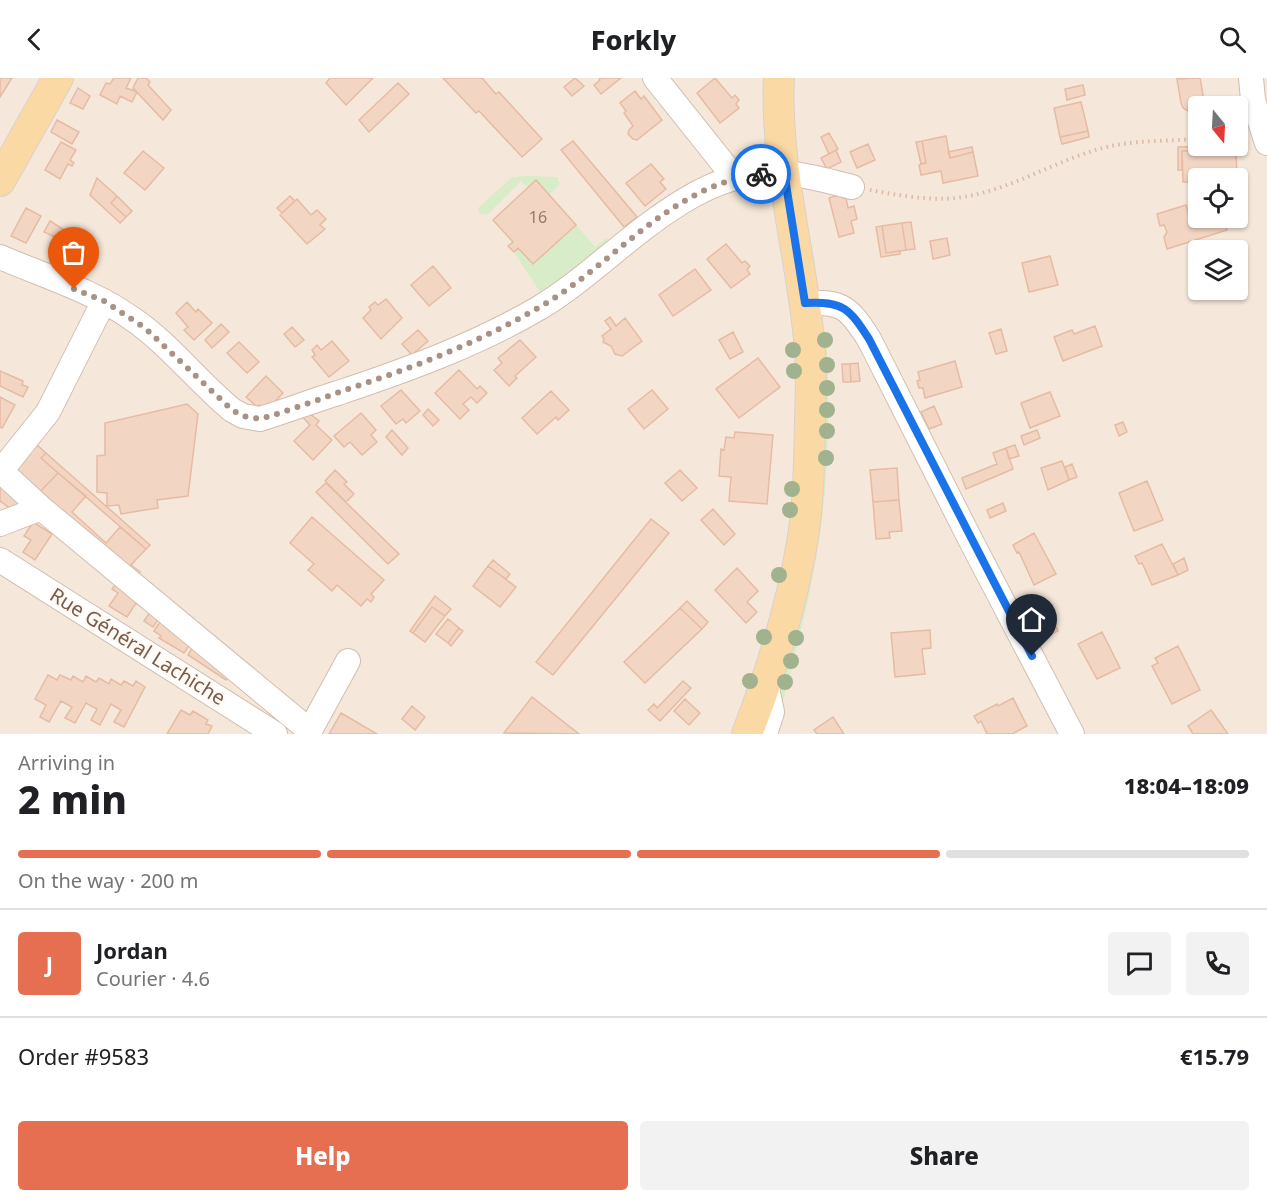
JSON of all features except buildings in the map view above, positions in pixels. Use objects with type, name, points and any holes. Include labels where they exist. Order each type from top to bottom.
[{"type":"main road","points":[[0,181],[8,147],[58,78]]},
{"type":"main road","points":[[747,734],[766,683],[787,614],[802,542],[810,447],[809,334],[784,172],[779,78]]},
{"type":"street","points":[[655,78],[726,167],[731,178]]},
{"type":"street","points":[[1251,78],[1253,99],[1267,143]]},
{"type":"street","points":[[0,258],[104,301],[145,328],[232,410],[253,419],[267,417],[402,371],[452,351],[539,308],[592,271],[624,243],[669,210],[731,178],[784,172],[852,187]]},
{"type":"street","points":[[104,301],[48,411],[1,471],[41,508],[309,733],[348,661]]},
{"type":"street","points":[[805,303],[826,302],[843,308],[852,315],[869,339],[1072,734]]},
{"type":"street","points":[[0,525],[41,508]]},
{"type":"street","name":"Rue Général Lachiche","points":[[0,560],[275,734]]},
{"type":"street","points":[[765,734],[772,712],[766,683]]},
{"type":"path","points":[[852,187],[912,198],[956,198],[1000,188],[1098,149],[1118,145],[1188,140]]},
{"type":"shaded area","points":[[0,78],[1267,78],[1267,734],[0,734]]},
{"type":"green space","points":[[512,177],[557,177],[560,184],[549,195],[528,188],[521,181],[487,215],[480,214],[479,207]]},
{"type":"green space","points":[[576,225],[595,247],[606,238],[613,242],[540,292],[514,252],[518,248],[533,263]]},
{"type":"green space","points":[[826,333],[828,452],[823,511],[810,591],[796,652],[775,734],[771,734],[795,633],[821,334]]},
{"type":"way so far","points":[[74,289],[104,301],[133,319],[221,402],[243,416],[260,419],[402,371],[452,351],[504,326],[555,298],[669,210],[731,178],[761,174]]},
{"type":"route","points":[[761,174],[784,172],[805,303],[826,302],[843,308],[858,322],[869,339],[1032,656]]}]
